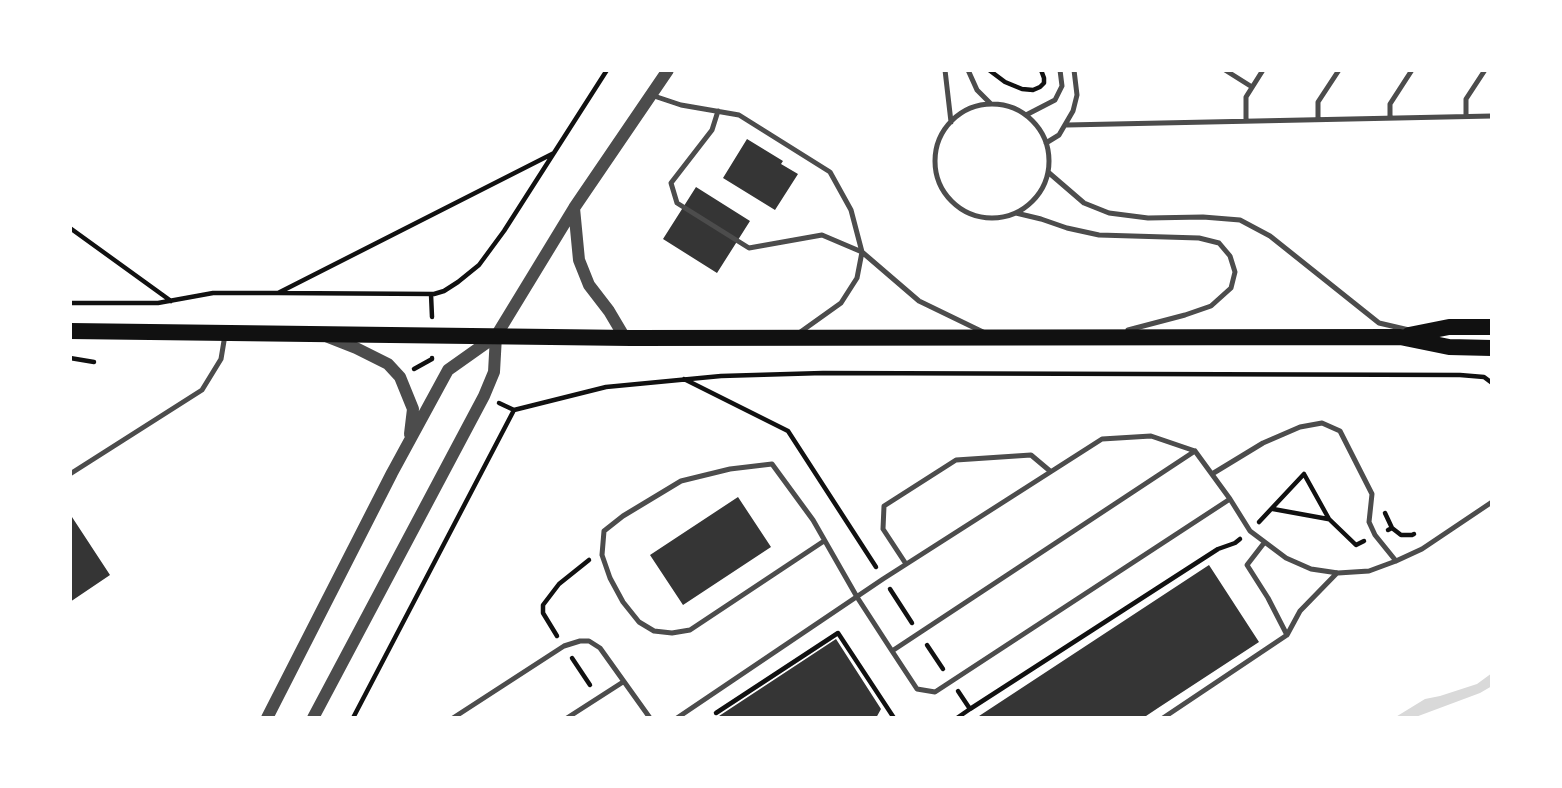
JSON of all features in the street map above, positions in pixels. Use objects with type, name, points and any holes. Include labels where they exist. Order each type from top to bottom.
[{"type":"main road","points":[[70,331],[625,338],[1400,337],[1449,327],[1492,327]]},
{"type":"main road","points":[[1400,337],[1449,347],[1492,348]]},
{"type":"street","points":[[267,718],[409,441],[449,370],[496,336],[574,208],[668,70]]},
{"type":"street","points":[[574,208],[579,260],[589,285],[625,338]]},
{"type":"street","points":[[316,333],[388,364],[400,377],[413,409],[409,441]]},
{"type":"street","points":[[313,718],[485,396],[494,372],[496,336]]},
{"type":"lane","points":[[945,70],[951,122]]},
{"type":"lane","points":[[968,70],[976,90],[991,104]]},
{"type":"lane","points":[[1026,115],[1055,100],[1062,86],[1060,70]]},
{"type":"lane","points":[[1046,143],[1059,135],[1073,111],[1077,95],[1074,70]]},
{"type":"lane","points":[[1225,70],[1252,87]]},
{"type":"lane","points":[[1246,120],[1246,97],[1263,70]]},
{"type":"lane","points":[[1318,119],[1318,102],[1339,70]]},
{"type":"lane","points":[[1390,118],[1390,104],[1412,70]]},
{"type":"lane","points":[[1466,116],[1466,99],[1485,70]]},
{"type":"lane","points":[[651,95],[681,105],[739,114],[830,173],[851,210],[862,252],[857,278],[841,303],[794,336]]},
{"type":"lane","points":[[1016,214],[1031,203],[1042,189],[1048,172],[1046,143],[1038,128],[1026,115],[1009,107],[991,104],[969,109],[951,122],[940,138],[935,157],[936,177],[945,194],[959,208],[977,216],[997,218],[1016,214],[1099,235],[1199,238],[1219,243],[1230,256],[1236,272],[1231,288],[1211,306],[1102,337]]},
{"type":"lane","points":[[718,111],[712,130],[671,183],[677,203],[749,248],[822,235],[862,252],[919,300],[995,338]]},
{"type":"lane","points":[[1067,125],[1492,116]]},
{"type":"lane","points":[[1048,172],[1084,203],[1109,213],[1148,218],[1203,217],[1240,220],[1270,236],[1379,323],[1422,333]]},
{"type":"lane","points":[[70,474],[202,390],[221,359],[225,332]]},
{"type":"lane","points":[[1212,474],[1263,443],[1300,427],[1322,423],[1339,431],[1372,494],[1369,522],[1375,535],[1396,561]]},
{"type":"lane","points":[[677,718],[906,564],[1102,439],[1151,436],[1195,451],[1250,531],[1286,558],[1311,569],[1338,573],[1369,571],[1422,548],[1492,502]]},
{"type":"lane","points":[[892,652],[1195,451]]},
{"type":"lane","points":[[906,564],[883,529],[884,506],[956,460],[1031,455],[1051,471]]},
{"type":"lane","points":[[824,541],[690,630],[672,634],[654,631],[639,622],[623,603],[610,578],[603,555],[604,531],[681,481],[730,469],[772,464],[813,520],[857,597],[917,689],[935,692],[1230,499]]},
{"type":"lane","points":[[1264,543],[1247,565],[1287,635]]},
{"type":"lane","points":[[1163,718],[1287,635],[1300,611],[1338,573]]},
{"type":"lane","points":[[453,718],[564,646],[580,641],[589,641],[600,648],[650,718]]},
{"type":"lane","points":[[567,718],[623,682]]},
{"type":"path","points":[[70,303],[158,303],[213,293],[432,294],[444,291],[480,265],[607,70]]},
{"type":"path","points":[[989,70],[1004,82],[1032,90],[1040,88],[1044,83],[1041,70]]},
{"type":"path","points":[[278,293],[554,153]]},
{"type":"path","points":[[70,228],[171,301]]},
{"type":"path","points":[[400,377],[432,359],[432,294]]},
{"type":"path","points":[[70,358],[94,362]]},
{"type":"path","points":[[353,718],[514,410],[606,387],[683,379],[823,373],[1432,374],[1484,377],[1492,383]]},
{"type":"path","points":[[683,379],[788,431]]},
{"type":"path","points":[[1273,509],[1329,519]]},
{"type":"path","points":[[708,718],[838,633],[894,718]]},
{"type":"path","points":[[957,718],[970,709]]},
{"type":"shaded area","points":[[1492,673],[1492,686],[1480,693],[1413,718],[1394,718],[1425,699],[1477,684]]},
{"type":"building","points":[[747,139],[783,161],[781,164],[798,174],[775,210],[723,178]]},
{"type":"building","points":[[696,187],[750,221],[717,273],[663,239]]},
{"type":"building","points":[[738,497],[771,547],[683,605],[650,555]]},
{"type":"building","points":[[72,517],[110,575],[70,602],[70,519]]},
{"type":"building","points":[[1209,565],[1259,642],[1143,718],[976,718]]},
{"type":"building","points":[[836,639],[881,709],[876,718],[716,718]]}]
